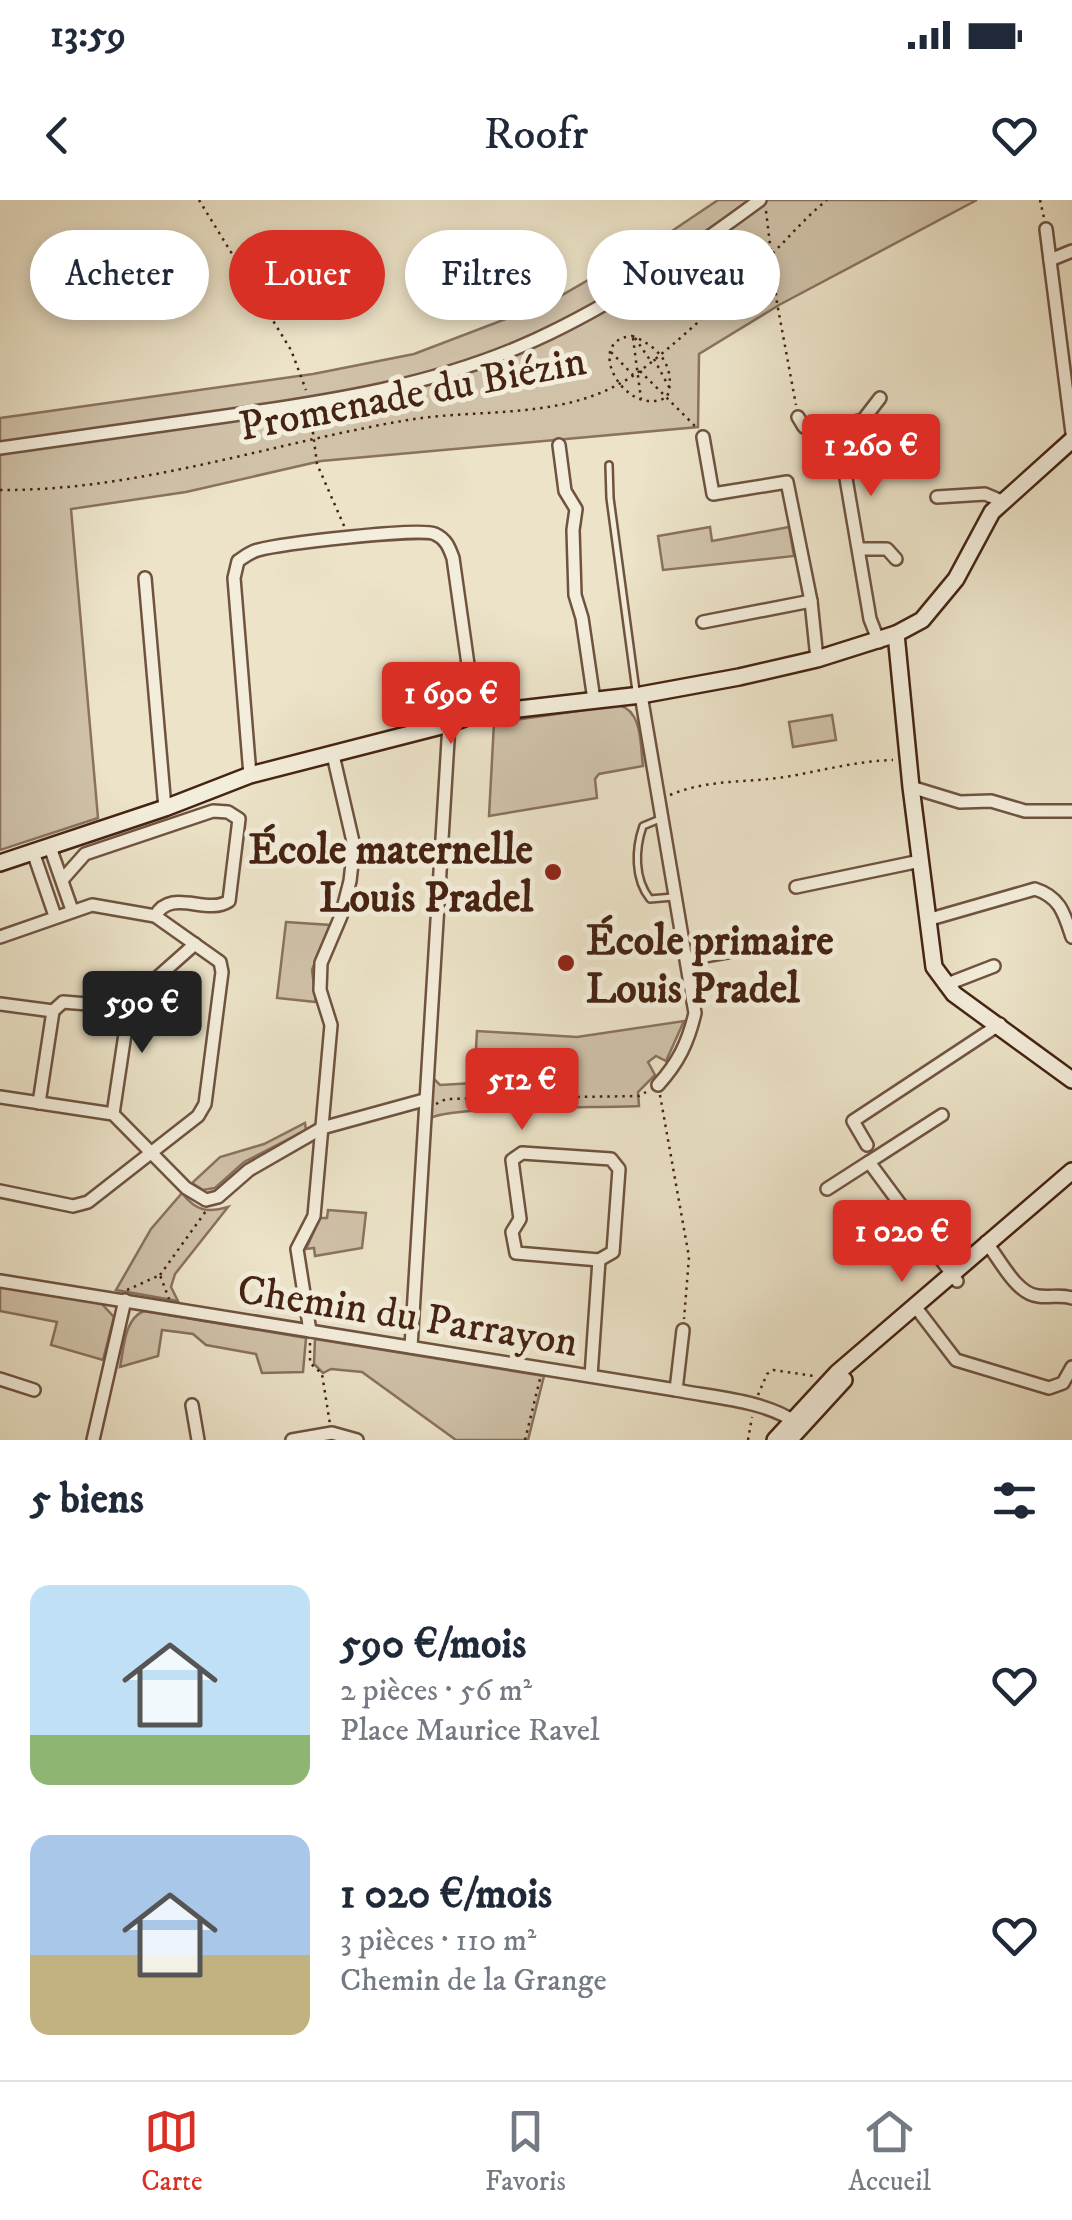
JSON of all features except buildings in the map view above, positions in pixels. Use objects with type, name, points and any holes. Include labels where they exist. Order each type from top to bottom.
[{"type":"street","name":"Promenade du Biézin","points":[[0,448],[310,404],[376,392],[458,370],[533,341],[607,304],[762,200]]},
{"type":"street","points":[[0,863],[250,775],[475,714],[639,695],[817,659],[879,642],[922,620],[956,579],[992,512],[1072,436],[1046,228]]},
{"type":"street","points":[[1050,260],[1072,251]]},
{"type":"street","points":[[798,416],[804,427],[827,430],[863,420],[880,398]]},
{"type":"street","points":[[846,424],[842,454],[870,619],[879,642]]},
{"type":"street","points":[[703,437],[713,494],[787,482],[817,659]]},
{"type":"street","points":[[559,445],[565,491],[576,510],[576,595],[594,700]]},
{"type":"street","points":[[937,496],[985,494],[1004,502]]},
{"type":"street","points":[[250,775],[234,578],[238,561],[258,550],[422,532],[433,533],[448,543],[475,714]]},
{"type":"street","points":[[859,549],[887,549],[896,559]]},
{"type":"street","points":[[145,578],[165,808]]},
{"type":"street","points":[[704,622],[810,602]]},
{"type":"street","points":[[896,634],[934,968],[945,986],[1072,1080]]},
{"type":"street","points":[[639,695],[695,1013],[687,1044],[658,1086]]},
{"type":"street","points":[[411,1347],[449,724]]},
{"type":"street","points":[[310,1331],[297,1250],[314,1216],[331,1024],[320,990],[321,963],[341,916],[354,846],[333,755]]},
{"type":"street","points":[[911,787],[960,802],[991,802],[1026,811],[1072,811]]},
{"type":"street","points":[[62,880],[85,854],[213,811],[235,815],[239,820],[229,902],[221,906],[173,902],[160,906],[154,916]]},
{"type":"street","points":[[50,846],[72,910]]},
{"type":"street","points":[[33,852],[55,916]]},
{"type":"street","points":[[796,887],[920,861]]},
{"type":"street","points":[[927,920],[1035,889],[1050,894],[1062,905],[1072,937]]},
{"type":"street","points":[[0,937],[92,905],[154,916],[220,962],[222,972],[206,1104],[198,1116],[88,1202],[72,1206],[0,1191]]},
{"type":"street","points":[[39,1103],[54,1011],[64,1002],[124,1007],[194,944]]},
{"type":"street","points":[[688,960],[772,944]]},
{"type":"street","points":[[945,986],[994,966]]},
{"type":"street","points":[[0,1004],[54,1011]]},
{"type":"street","points":[[113,1114],[128,1014],[124,1007]]},
{"type":"street","points":[[867,1145],[854,1120],[1000,1024]]},
{"type":"street","points":[[0,1097],[113,1114],[186,1188],[206,1200],[322,1128],[424,1104]]},
{"type":"street","points":[[827,1190],[942,1115]]},
{"type":"street","points":[[522,1153],[610,1159],[619,1169],[613,1252],[599,1260],[516,1252],[512,1232],[520,1219],[512,1160],[522,1153]]},
{"type":"street","points":[[870,1162],[954,1277]]},
{"type":"street","points":[[789,1440],[796,1423],[830,1379],[954,1277],[1072,1170]]},
{"type":"street","points":[[989,1246],[1072,1181]]},
{"type":"street","points":[[989,1246],[1024,1292],[1072,1298]]},
{"type":"street","points":[[591,1376],[599,1260]]},
{"type":"street","name":"Chemin du Parrayon","points":[[0,1280],[676,1390],[755,1405],[796,1423]]},
{"type":"street","points":[[93,1440],[125,1300]]},
{"type":"street","points":[[916,1309],[956,1360],[1049,1388],[1063,1383],[1072,1366]]},
{"type":"street","points":[[775,1440],[916,1309]]},
{"type":"street","points":[[676,1390],[683,1330]]},
{"type":"street","points":[[0,1379],[34,1390]]},
{"type":"street","points":[[192,1405],[198,1440]]},
{"type":"street","points":[[292,1440],[332,1433],[357,1440]]},
{"type":"lane","points":[[610,465],[610,498],[639,695]]},
{"type":"lane","points":[[663,819],[643,826],[638,840],[639,877],[650,898],[676,896]]},
{"type":"path","points":[[199,200],[291,350],[310,404],[317,464],[350,539]]},
{"type":"path","points":[[762,200],[768,230]]},
{"type":"path","name":"Promenade du Biézin","points":[[780,246],[827,200]]},
{"type":"path","points":[[1040,200],[1046,228]]},
{"type":"path","points":[[780,304],[798,416]]},
{"type":"path","name":"Promenade du Biézin","points":[[0,490],[101,483],[408,420],[554,406],[620,384],[699,320]]},
{"type":"path","points":[[633,336],[670,388]]},
{"type":"path","points":[[633,336],[641,401]]},
{"type":"path","points":[[633,336],[646,341],[660,355],[672,378],[667,397],[658,402],[641,401],[620,384],[609,361],[610,350],[618,339],[633,336]]},
{"type":"path","points":[[610,350],[667,397],[703,437]]},
{"type":"path","points":[[660,800],[714,782],[780,778],[845,765],[908,760]]},
{"type":"path","points":[[424,1104],[446,1100],[639,1096],[658,1086],[689,1257],[683,1330]]},
{"type":"path","points":[[125,1300],[127,1290],[160,1275],[207,1209],[206,1200]]},
{"type":"path","points":[[160,1275],[174,1309]]},
{"type":"path","points":[[310,1331],[310,1363],[322,1374],[332,1433]]},
{"type":"path","points":[[525,1440],[542,1368]]},
{"type":"path","points":[[747,1439],[755,1405],[772,1370],[830,1379]]},
{"type":"shaded area","points":[[718,200],[977,200],[780,304],[780,230],[673,230]]},
{"type":"shaded area","points":[[587,281],[587,320],[755,320],[699,354],[698,427],[321,461],[186,492],[71,509],[98,818],[0,850],[0,418],[313,374],[414,354],[503,320],[567,320],[567,292]]},
{"type":"shaded area","points":[[710,527],[712,541],[789,527],[794,556],[663,570],[658,536]]},
{"type":"shaded area","points":[[619,705],[636,722],[643,766],[599,774],[595,779],[597,798],[489,816],[494,723]]},
{"type":"shaded area","points":[[832,715],[836,740],[793,747],[789,722]]},
{"type":"shaded area","points":[[286,922],[330,925],[312,970],[316,1002],[277,998]]},
{"type":"shaded area","points":[[684,1021],[666,1061],[656,1056],[648,1062],[655,1075],[638,1092],[639,1106],[496,1109],[431,1118],[432,1077],[440,1085],[474,1083],[477,1031],[577,1037]]},
{"type":"shaded area","points":[[305,1123],[306,1130],[244,1162],[215,1188],[203,1190],[192,1183],[220,1157],[264,1144]]},
{"type":"shaded area","points":[[182,1193],[202,1209],[228,1207],[175,1274],[171,1287],[178,1301],[116,1290],[151,1229]]},
{"type":"shaded area","points":[[328,1210],[366,1213],[362,1248],[315,1256],[314,1248],[306,1249],[320,1218],[327,1218]]},
{"type":"shaded area","points":[[0,1286],[99,1301],[114,1317],[103,1360],[51,1345],[57,1322],[0,1311]]},
{"type":"shaded area","points":[[144,1311],[306,1338],[303,1372],[262,1373],[256,1354],[206,1345],[193,1334],[162,1330],[158,1356],[120,1367],[132,1320]]},
{"type":"shaded area","points":[[315,1339],[544,1376],[528,1440],[456,1440],[362,1372],[331,1369],[323,1373],[314,1364]]},
{"type":"place","name":"École maternelle Louis Pradel","points":[[553,872]]},
{"type":"place","name":"École primaire Louis Pradel","points":[[566,963]]}]
